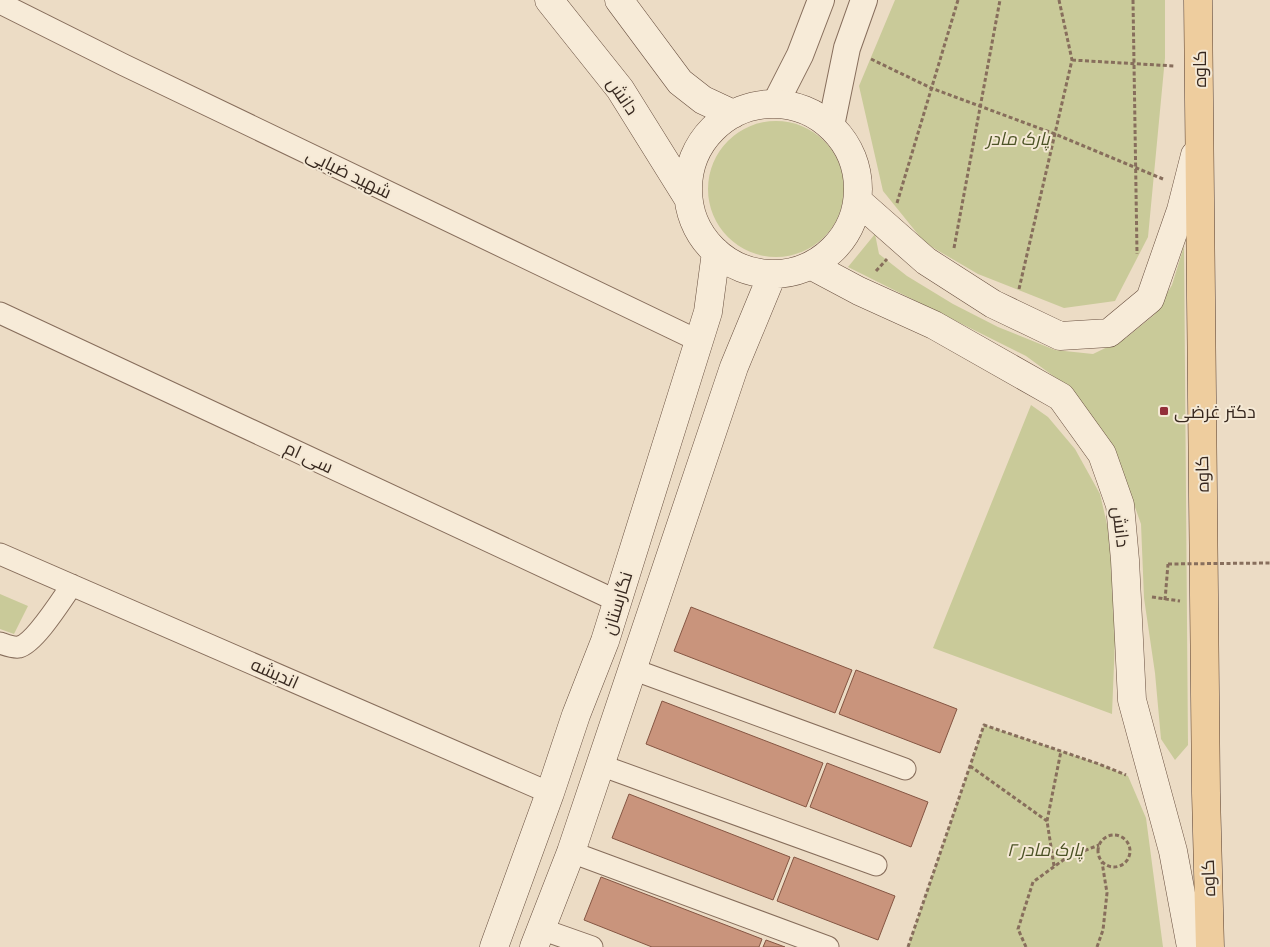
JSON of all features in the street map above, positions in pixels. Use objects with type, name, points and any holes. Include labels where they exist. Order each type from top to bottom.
[{"type":"main road","name":"دانش","points":[[549,0],[620,90],[688,198]]},
{"type":"main road","points":[[619,0],[680,82],[703,100],[733,114]]},
{"type":"main road","name":"کاوه","points":[[1198,0],[1206,793],[1210,947]]},
{"type":"main road","points":[[775,104],[795,106],[815,114],[831,126],[848,148],[858,174],[858,201],[850,227],[834,250],[812,266],[793,272],[772,275],[752,272],[732,264],[716,252],[702,236],[693,218],[688,198],[690,172],[698,149],[713,129],[733,114],[753,106],[775,104]]},
{"type":"main road","points":[[858,201],[926,261],[993,304],[1060,336],[1109,333],[1150,300],[1181,210],[1198,142]]},
{"type":"main road","name":"نگارستان","points":[[494,947],[576,715],[605,641],[708,312],[716,252]]},
{"type":"main road","name":"دانش","points":[[812,266],[934,325],[1061,397],[1102,454],[1120,506],[1127,591],[1132,700],[1173,851],[1191,947]]},
{"type":"main road","name":"نگارستان","points":[[537,938],[571,852],[734,367],[772,275]]},
{"type":"street","points":[[775,104],[800,55],[821,0]]},
{"type":"street","points":[[831,126],[847,48],[864,0]]},
{"type":"street","name":"شهید ضیایی","points":[[0,3],[133,70],[699,341]]},
{"type":"street","name":"سی ام","points":[[0,313],[617,601]]},
{"type":"street","name":"اندیشه","points":[[0,554],[550,793]]},
{"type":"street","points":[[0,643],[19,647],[33,639],[72,585]]},
{"type":"street","points":[[632,669],[905,769]]},
{"type":"street","points":[[600,766],[876,865]]},
{"type":"street","points":[[571,852],[828,947]]},
{"type":"street","points":[[537,938],[592,947]]},
{"type":"path","points":[[859,290],[896,234],[931,88],[958,0]]},
{"type":"path","points":[[949,276],[1000,0]]},
{"type":"path","points":[[1013,314],[1072,60],[1059,0]]},
{"type":"path","points":[[1133,0],[1137,262]]},
{"type":"path","points":[[847,48],[931,88],[1055,134],[1187,188]]},
{"type":"path","points":[[1072,60],[1199,66]]},
{"type":"path","points":[[1165,600],[1168,564],[1270,563]]},
{"type":"path","points":[[1127,591],[1165,600],[1204,604]]},
{"type":"path","points":[[915,947],[909,946],[984,725],[1099,764],[1128,776]]},
{"type":"path","points":[[1054,866],[1047,821],[1061,751]]},
{"type":"path","points":[[970,766],[1047,821]]},
{"type":"path","points":[[1026,947],[1018,929],[1033,882],[1066,858],[1099,845],[1106,837],[1117,835],[1126,840],[1131,849],[1129,860],[1121,866],[1110,867],[1102,861]]},
{"type":"path","points":[[1096,947],[1104,930],[1107,893],[1102,861],[1099,856],[1099,845]]},
{"type":"green space","name":"پارک مادر","points":[[895,0],[1165,0],[1165,58],[1148,237],[1115,301],[1064,308],[978,274],[925,243],[883,191],[859,86]]},
{"type":"green space","points":[[776,121],[802,127],[824,141],[838,163],[844,189],[838,215],[824,237],[802,251],[776,257],[750,251],[728,237],[714,215],[708,189],[714,163],[728,141],[750,127]]},
{"type":"green space","points":[[875,234],[879,254],[907,276],[953,304],[998,327],[1055,350],[1093,354],[1126,338],[1154,315],[1172,285],[1184,246],[1188,745],[1175,760],[1161,739],[1155,673],[1144,598],[1141,524],[1117,457],[1067,386],[1026,356],[848,267]]},
{"type":"green space","points":[[1031,405],[1048,417],[1075,449],[1100,494],[1109,533],[1116,615],[1112,714],[933,648]]},
{"type":"green space","points":[[0,594],[28,606],[14,634],[0,629]]},
{"type":"green space","name":"پارک مادر ۲","points":[[984,725],[1099,764],[1128,776],[1146,818],[1163,947],[908,947]]},
{"type":"building","points":[[691,607],[852,670],[835,713],[674,651]]},
{"type":"building","points":[[856,670],[957,709],[940,753],[839,714]]},
{"type":"building","points":[[662,701],[823,763],[806,807],[646,744]]},
{"type":"building","points":[[827,763],[928,802],[911,847],[810,807]]},
{"type":"building","points":[[629,794],[790,857],[773,900],[612,838]]},
{"type":"building","points":[[794,857],[895,896],[878,940],[777,901]]},
{"type":"building","points":[[601,877],[762,939],[759,947],[652,947],[584,920]]},
{"type":"building","points":[[766,940],[785,947],[763,947]]},
{"type":"place","name":"دکتر غرضی","points":[[1164,411]]}]
